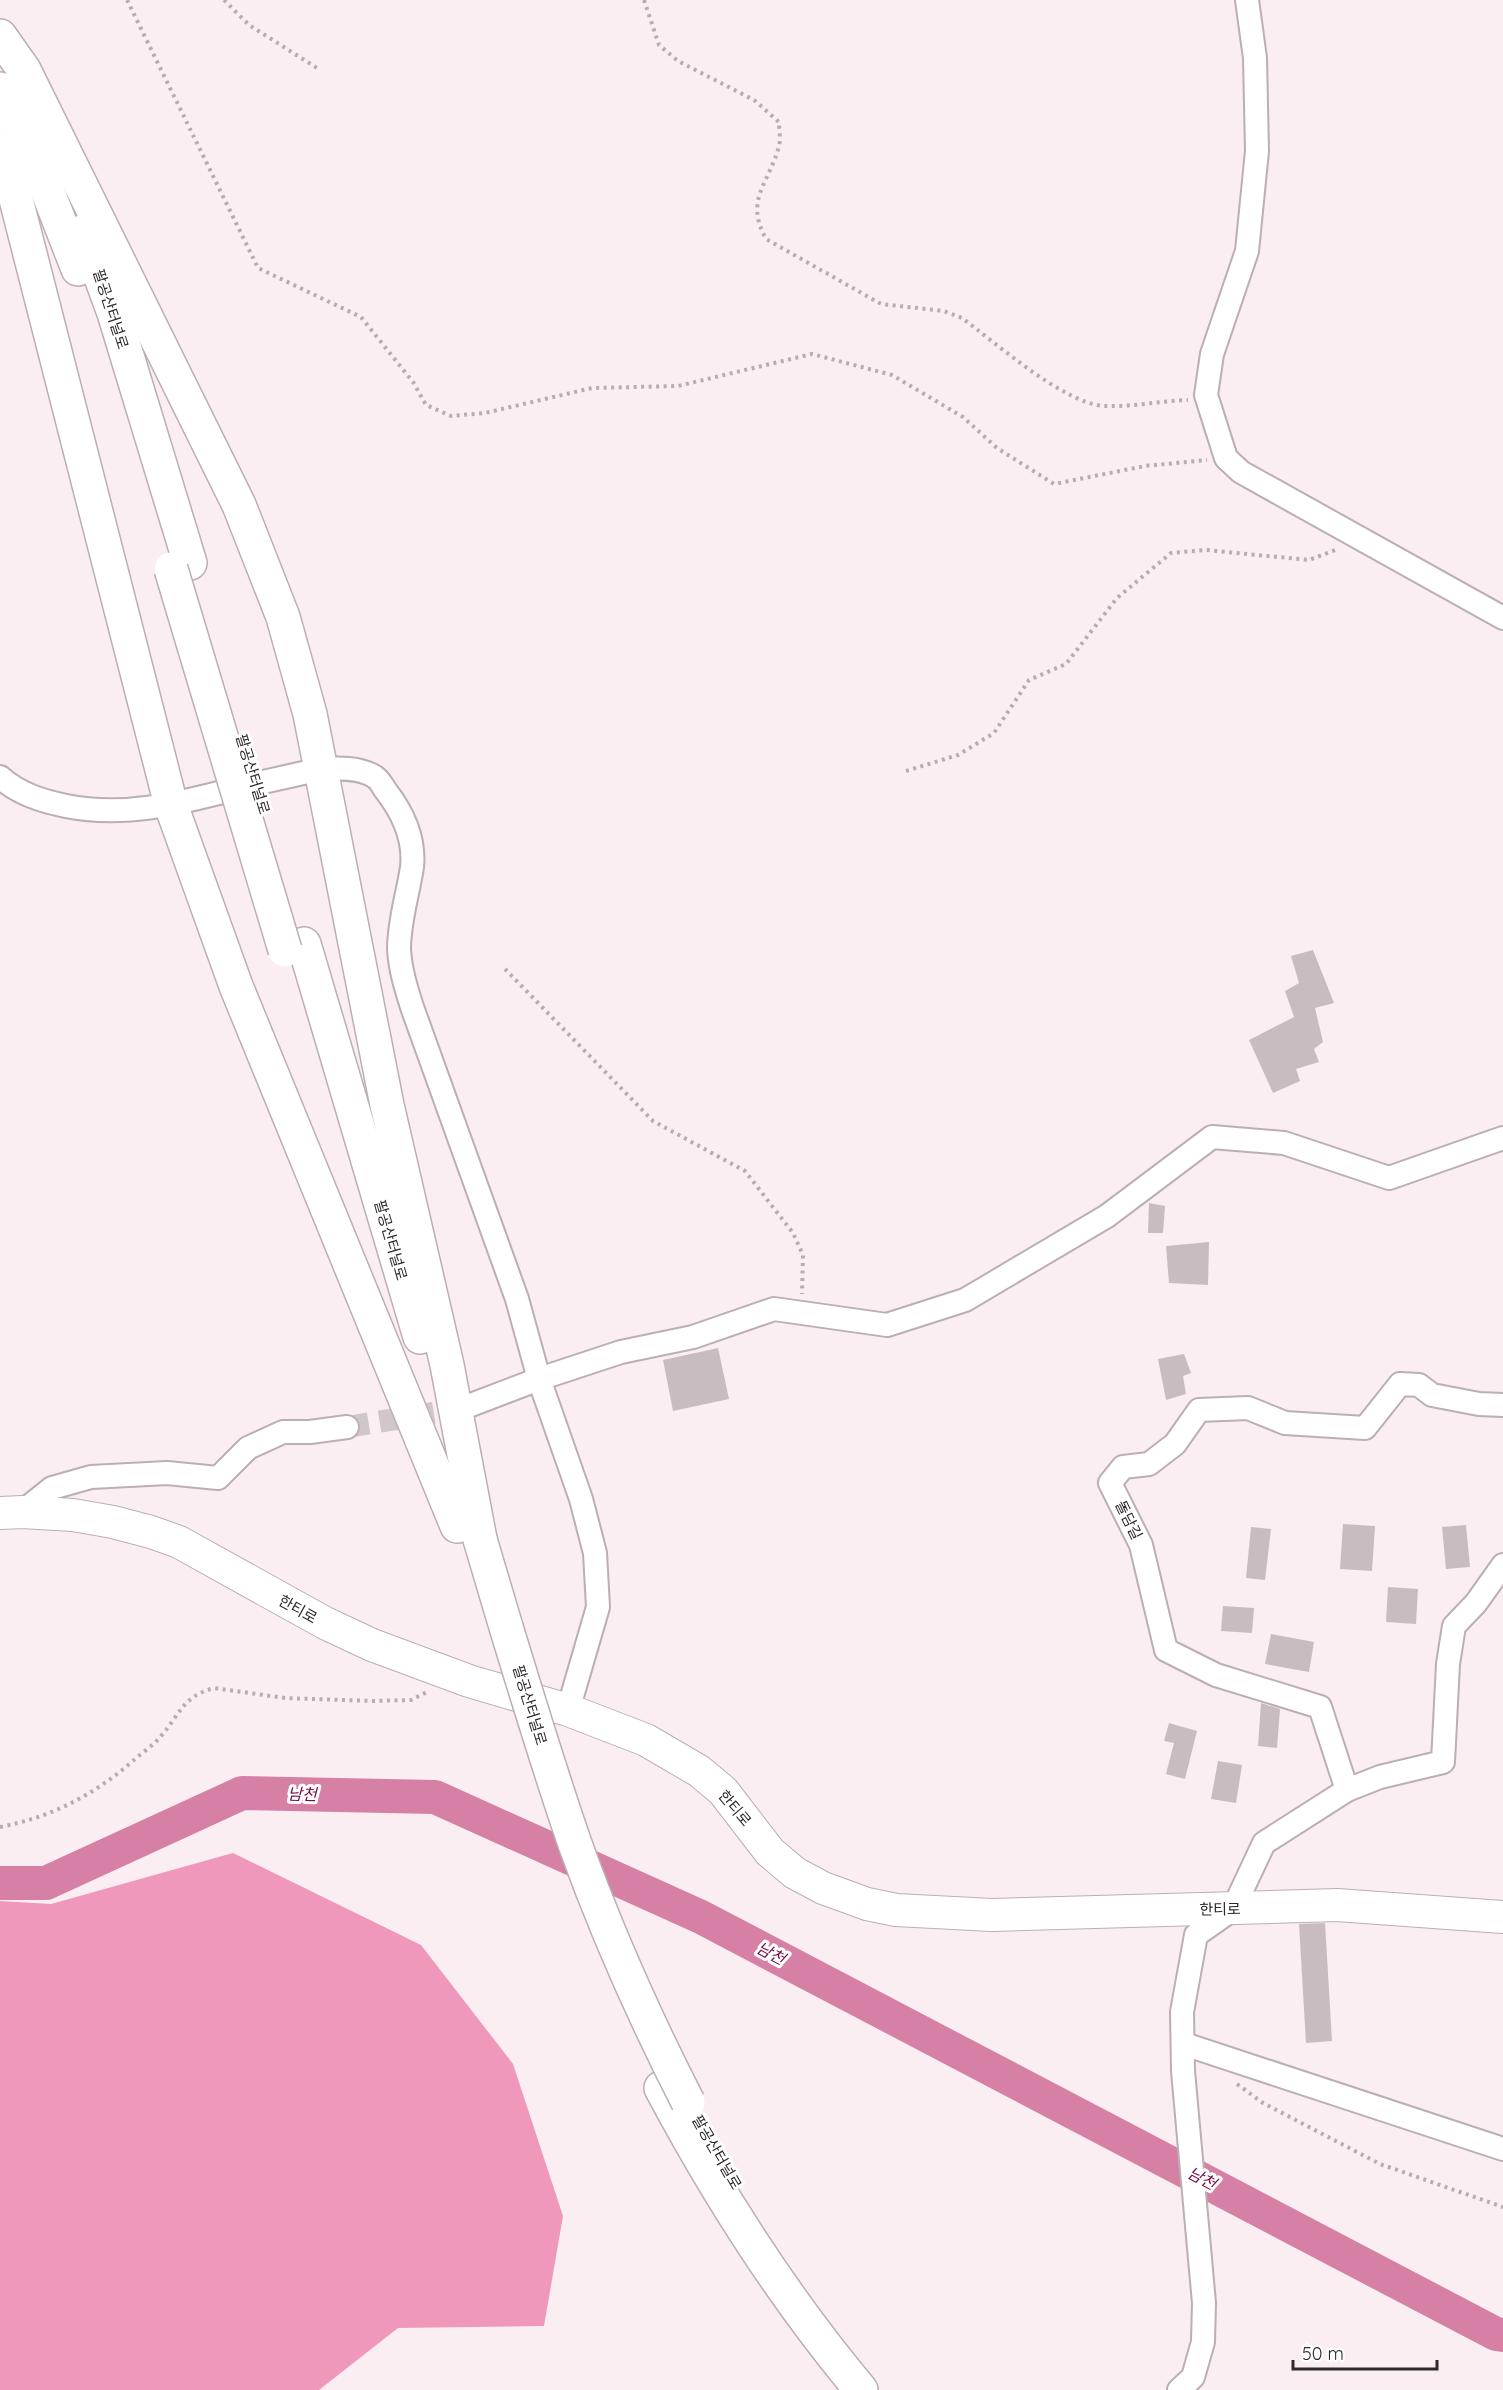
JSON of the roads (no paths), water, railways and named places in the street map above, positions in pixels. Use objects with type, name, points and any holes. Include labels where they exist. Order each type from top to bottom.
[{"type":"highway","points":[[0,36],[24,70],[239,505],[283,617],[310,714],[387,1105],[447,1365],[468,1533]]},
{"type":"highway","name":"팔공산터널로","points":[[0,40],[87,238],[114,313],[180,566]]},
{"type":"highway","name":"팔공산터널로","points":[[0,89],[46,187],[86,290],[180,566],[496,1623],[519,1731],[564,1864],[604,1966],[675,2095],[716,2185],[769,2270],[861,2390]]},
{"type":"highway","points":[[0,145],[8,168],[171,805],[236,986],[468,1533]]},
{"type":"highway","name":"팔공산터널로","points":[[675,2095],[776,2248],[843,2340],[884,2390]]},
{"type":"street","points":[[1250,3],[1255,58],[1257,151],[1247,251],[1212,354],[1206,395],[1226,458],[1241,472],[1503,618]]},
{"type":"street","points":[[0,777],[10,786],[43,802],[90,811],[132,812],[171,805],[321,769],[354,770],[375,777],[398,807],[407,826],[412,849],[412,866],[399,947],[401,970],[412,1007],[517,1299],[539,1379],[581,1499],[595,1553],[598,1607],[567,1710]]},
{"type":"street","points":[[464,1408],[539,1379],[621,1352],[693,1337],[774,1308],[887,1324],[965,1300],[1107,1216],[1212,1137],[1284,1143],[1389,1178],[1503,1138]]},
{"type":"street","name":"돌담길","points":[[1347,1790],[1320,1707],[1216,1675],[1166,1650],[1141,1545],[1110,1483],[1123,1467],[1149,1464],[1175,1444],[1198,1410],[1248,1407],[1285,1423],[1365,1428],[1400,1384],[1419,1385],[1432,1395],[1479,1404],[1503,1405]]},
{"type":"street","points":[[11,1512],[52,1488],[91,1477],[167,1473],[218,1478],[248,1449],[283,1432],[310,1432],[347,1427]]},
{"type":"street","name":"한티로","points":[[11,1512],[74,1515],[113,1522],[179,1542],[325,1623],[372,1645],[441,1672],[567,1710],[646,1740],[699,1772],[723,1791],[770,1852],[795,1873],[823,1888],[867,1904],[896,1910],[992,1915],[1337,1905],[1503,1917]]},
{"type":"street","points":[[1179,2390],[1193,2377],[1203,2342],[1204,2303],[1184,2071],[1182,2012],[1196,1935],[1233,1909],[1264,1843],[1347,1790],[1380,1777],[1443,1762],[1448,1664],[1454,1626],[1476,1603],[1503,1565]]},
{"type":"street","points":[[1184,2044],[1503,2150]]},
{"type":"waterway","name":"남천","points":[[0,1883],[46,1883],[242,1793],[435,1797],[701,1917],[1496,2334],[1503,2335]]},
{"type":"tunnel","points":[[347,1427],[463,1408]]}]
